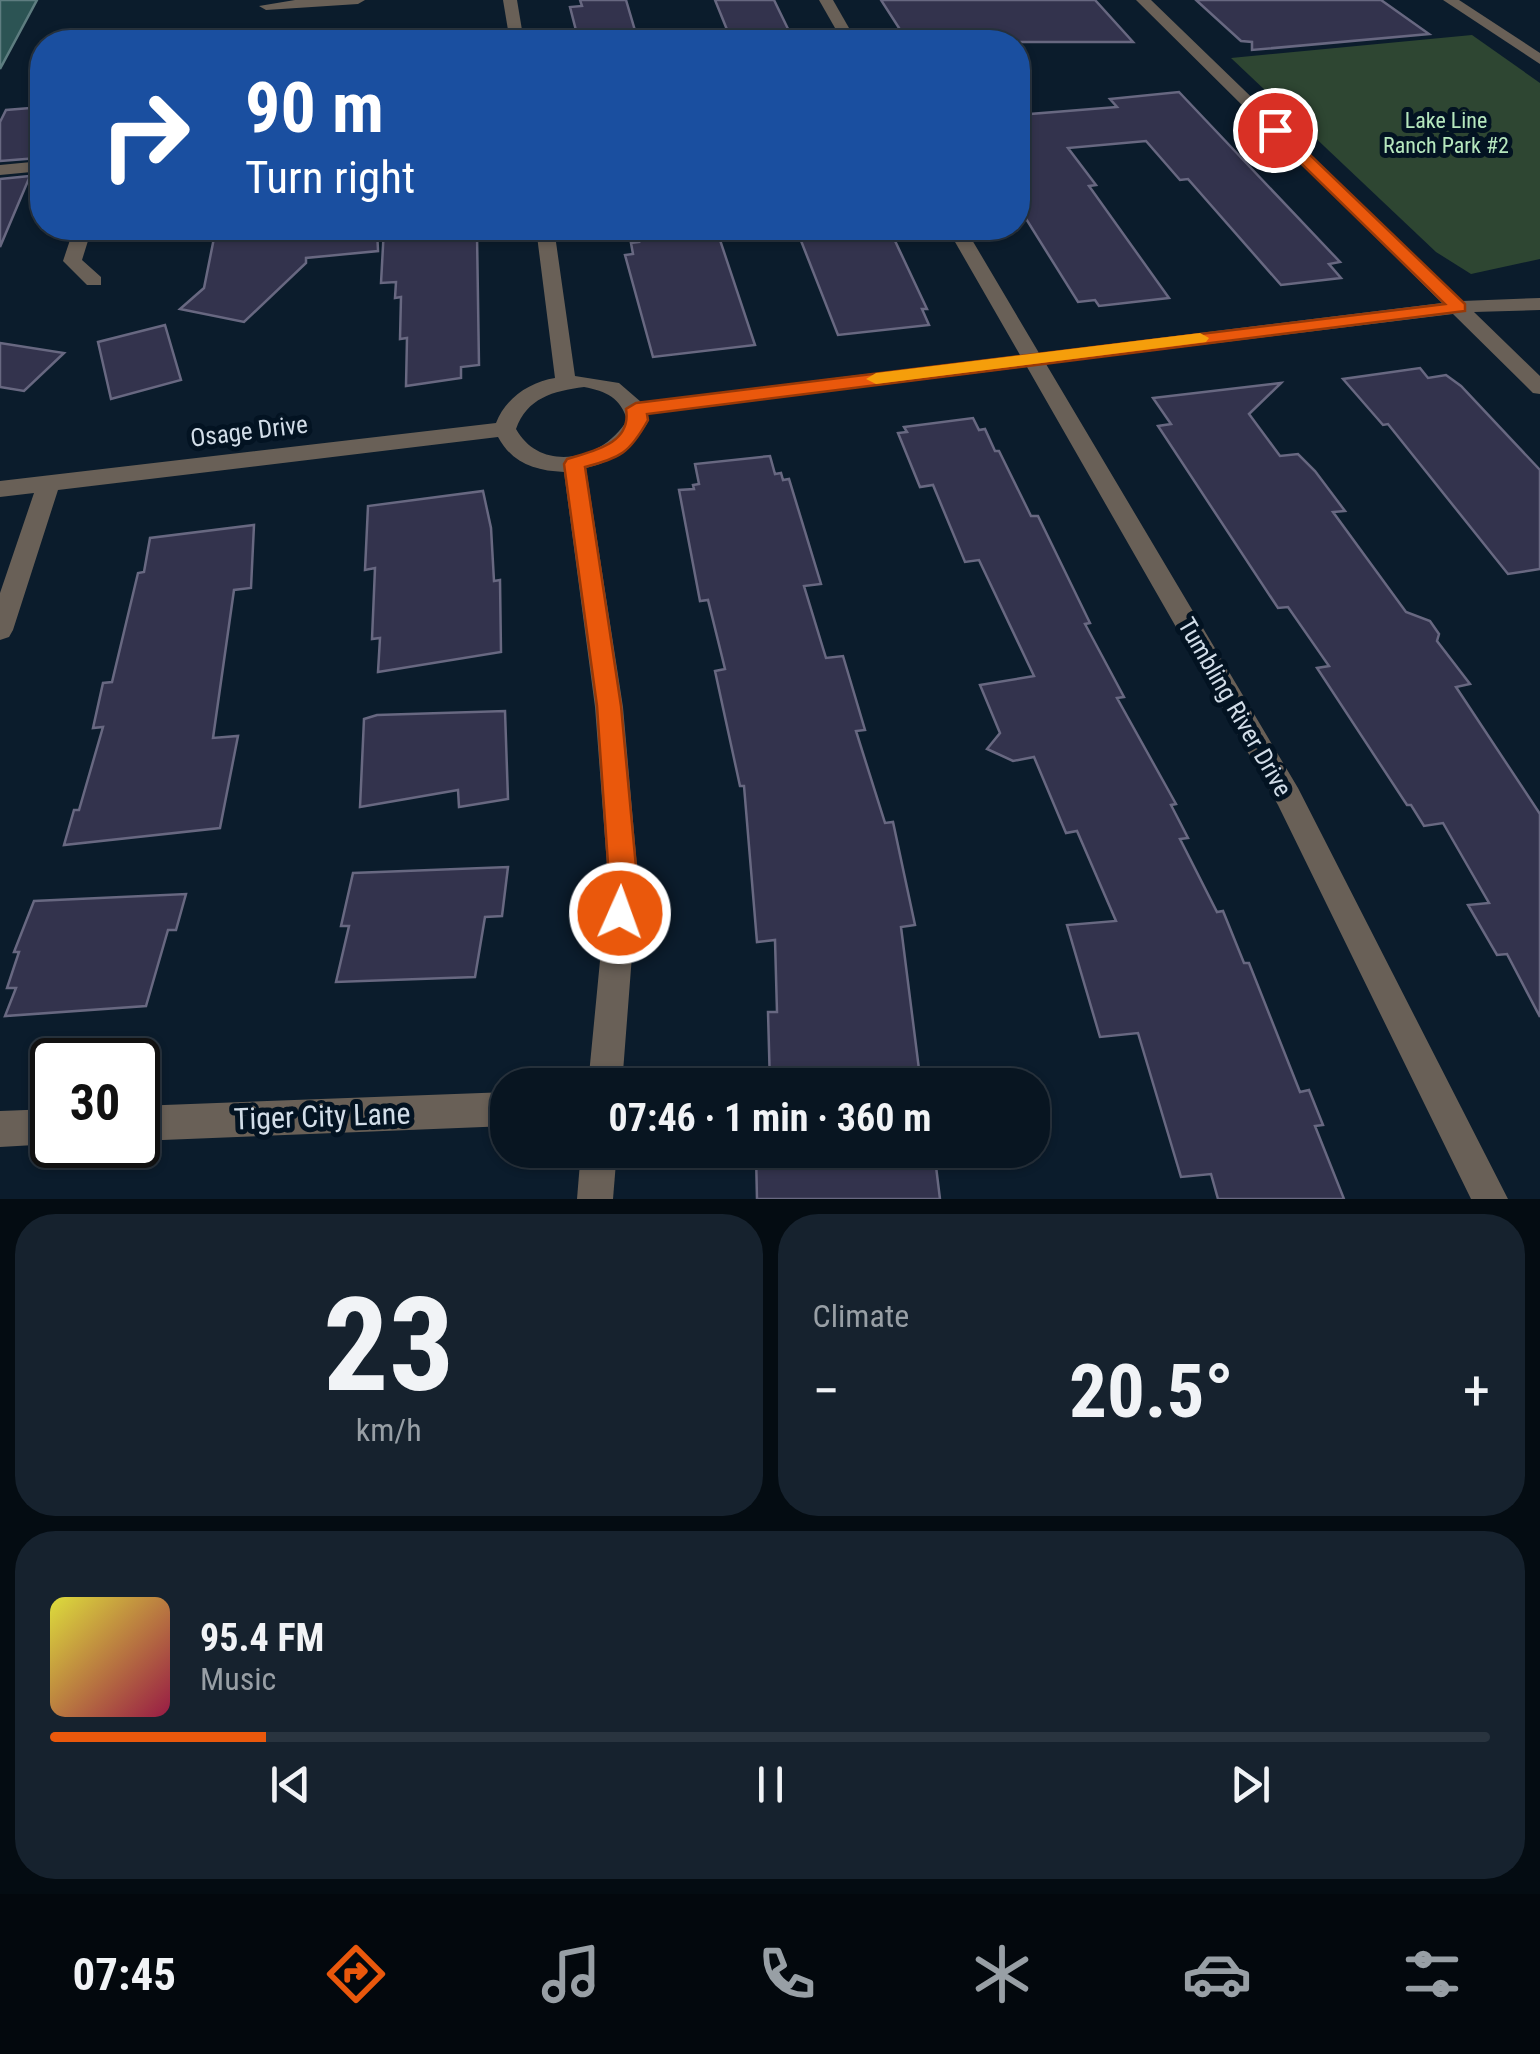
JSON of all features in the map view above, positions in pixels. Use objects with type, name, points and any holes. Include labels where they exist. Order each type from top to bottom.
[{"type":"street","points":[[266,6],[358,0]]},
{"type":"street","points":[[510,0],[515,30]]},
{"type":"street","points":[[826,0],[843,30]]},
{"type":"street","points":[[1143,0],[1540,388]]},
{"type":"street","points":[[1450,0],[1540,60]]},
{"type":"street","points":[[0,170],[30,167]]},
{"type":"street","points":[[79,240],[72,260],[94,281]]},
{"type":"street","points":[[547,240],[566,382]]},
{"type":"street","name":"Tumbling River Drive","points":[[963,240],[1288,797],[1490,1199]]},
{"type":"street","points":[[636,409],[1540,300]]},
{"type":"street","points":[[584,381],[618,390],[636,409],[638,420],[625,444],[611,453],[574,464],[526,456],[515,448],[506,428],[512,408],[522,398],[566,382],[584,381]]},
{"type":"street","name":"Osage Drive","points":[[0,489],[506,428]]},
{"type":"street","points":[[574,464],[609,706],[623,878],[607,1068]]},
{"type":"street","points":[[0,630],[49,483]]},
{"type":"street","name":"Tiger City Lane","points":[[160,1123],[490,1110]]},
{"type":"street","points":[[0,1129],[30,1128]]},
{"type":"street","points":[[595,1199],[598,1168]]},
{"type":"green space","name":"Lake Line Ranch Park #2","points":[[1472,35],[1540,83],[1540,259],[1471,274],[1436,252],[1231,58]]},
{"type":"shaded area","points":[[0,0],[37,0],[0,69]]},
{"type":"building","points":[[580,0],[626,0],[635,30],[576,30],[570,7],[582,6]]},
{"type":"building","points":[[715,0],[774,0],[789,30],[727,30]]},
{"type":"building","points":[[881,0],[1095,0],[1133,42],[1030,42],[1030,30],[900,30]]},
{"type":"building","points":[[1196,0],[1381,0],[1429,34],[1252,50],[1252,42],[1241,41]]},
{"type":"building","points":[[1179,92],[1340,262],[1329,264],[1341,278],[1281,285],[1188,179],[1180,180],[1146,141],[1068,148],[1096,185],[1089,186],[1169,298],[1099,306],[1095,300],[1078,302],[1030,225],[1030,114],[1117,107],[1110,99]]},
{"type":"building","points":[[30,108],[30,159],[0,161],[0,122],[6,110]]},
{"type":"building","points":[[30,176],[0,247],[0,179]]},
{"type":"building","points":[[214,240],[378,240],[378,251],[306,258],[306,263],[244,322],[180,309],[204,288]]},
{"type":"building","points":[[383,240],[477,240],[479,365],[461,367],[461,378],[406,386],[407,338],[400,339],[401,297],[395,298],[396,282],[381,283]]},
{"type":"building","points":[[720,240],[755,345],[653,357],[625,255],[633,254],[631,243]]},
{"type":"building","points":[[801,240],[895,240],[927,309],[922,309],[929,325],[838,335]]},
{"type":"building","points":[[165,325],[181,380],[111,399],[98,342]]},
{"type":"building","points":[[0,343],[64,353],[24,391],[0,387]]},
{"type":"building","points":[[1420,368],[1428,378],[1446,375],[1461,386],[1540,470],[1540,569],[1508,574],[1388,424],[1383,425],[1343,379]]},
{"type":"building","points":[[1281,383],[1249,414],[1280,456],[1298,454],[1315,471],[1345,511],[1333,512],[1406,612],[1430,621],[1439,634],[1437,641],[1470,684],[1456,687],[1540,814],[1540,1017],[1507,954],[1497,955],[1468,905],[1489,903],[1443,823],[1424,826],[1411,805],[1407,805],[1317,668],[1329,666],[1288,607],[1278,608],[1158,426],[1171,424],[1153,398]]},
{"type":"building","points":[[973,418],[979,430],[985,429],[995,451],[999,451],[1031,516],[1038,516],[1090,623],[1085,624],[1124,697],[1117,698],[1176,804],[1171,805],[1188,838],[1180,839],[1217,912],[1223,911],[1244,963],[1249,963],[1300,1092],[1309,1090],[1323,1125],[1315,1126],[1344,1199],[1218,1199],[1211,1174],[1181,1177],[1138,1033],[1100,1037],[1067,925],[1116,921],[1077,831],[1066,833],[1034,757],[1013,761],[987,749],[1000,733],[980,685],[1034,676],[979,560],[965,562],[933,485],[920,487],[898,433],[907,432],[904,427]]},
{"type":"building","points":[[770,456],[775,474],[789,479],[821,584],[804,586],[826,658],[843,656],[865,730],[856,731],[885,823],[893,822],[915,925],[901,927],[919,1068],[770,1068],[768,1012],[777,1012],[775,940],[757,942],[744,786],[740,786],[715,671],[725,669],[708,600],[700,601],[679,490],[694,489],[693,485],[699,484],[695,464]]},
{"type":"building","points":[[483,491],[491,528],[494,581],[500,580],[501,652],[378,672],[380,638],[372,639],[375,568],[365,570],[368,506]]},
{"type":"building","points":[[254,525],[251,588],[234,590],[213,738],[238,736],[220,828],[64,845],[74,810],[79,810],[103,727],[93,728],[103,683],[112,682],[150,538]]},
{"type":"building","points":[[505,711],[508,799],[459,807],[458,790],[360,807],[364,719],[377,715]]},
{"type":"building","points":[[508,867],[502,916],[485,917],[475,977],[336,982],[349,926],[341,926],[353,873]]},
{"type":"building","points":[[186,894],[176,930],[168,930],[146,1006],[5,1016],[16,988],[7,988],[19,952],[14,952],[34,901]]},
{"type":"building","points":[[756,1168],[936,1168],[940,1199],[757,1199]]},
{"type":"slow traffic","points":[[876,379],[1200,338]]},
{"type":"route","points":[[620,913],[623,878],[609,706],[574,464],[611,453],[625,444],[638,420],[636,409],[1458,307],[1275,130]]}]
